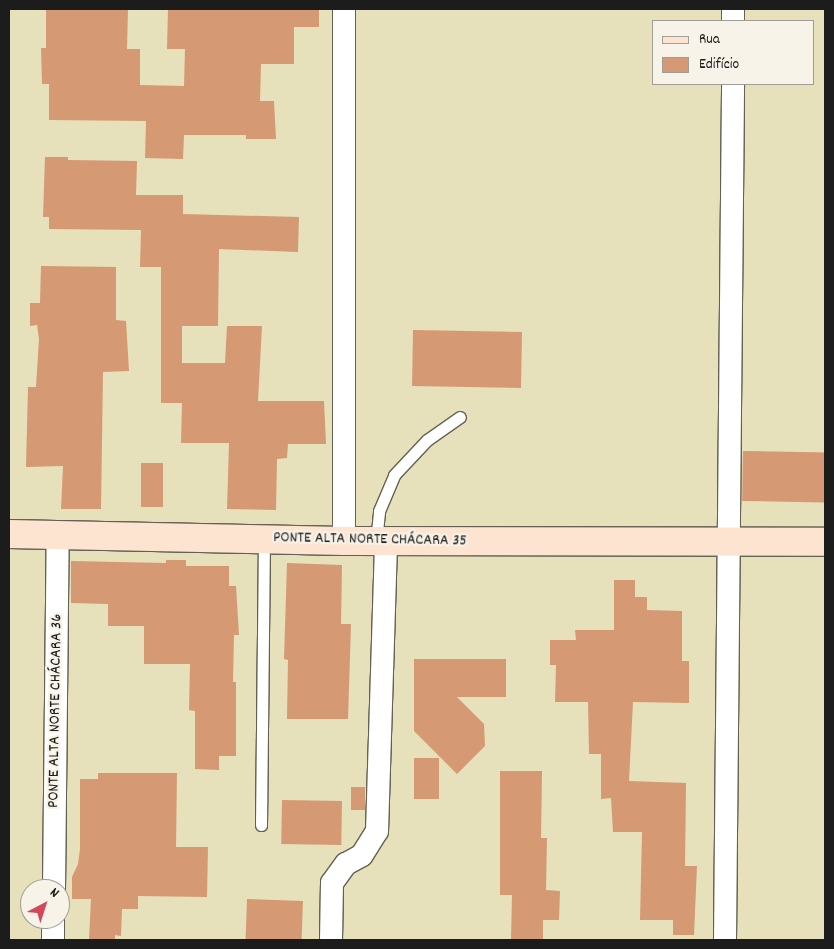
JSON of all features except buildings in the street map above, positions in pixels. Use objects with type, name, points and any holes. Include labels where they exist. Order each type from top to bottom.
[{"type":"street","points":[[344,9],[344,541]]},
{"type":"street","points":[[725,940],[731,541],[733,85]]},
{"type":"street","name":"PONTE ALTA NORTE CHÁCARA 35","points":[[9,534],[344,541],[825,542]]},
{"type":"street","name":"PONTE ALTA NORTE CHÁCARA 36","points":[[54,879],[58,534]]},
{"type":"street","points":[[331,940],[332,883],[346,864],[362,855],[377,831],[381,541]]},
{"type":"lane","points":[[381,541],[379,510],[394,475],[427,440],[460,417]]},
{"type":"lane","points":[[261,825],[264,539]]}]
